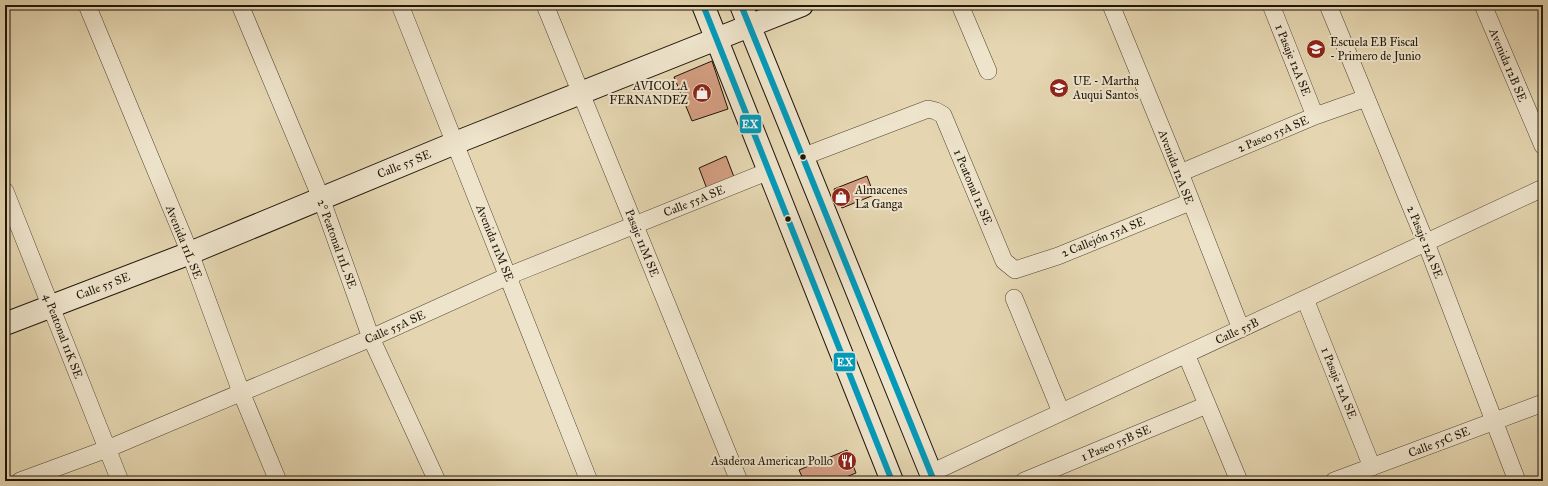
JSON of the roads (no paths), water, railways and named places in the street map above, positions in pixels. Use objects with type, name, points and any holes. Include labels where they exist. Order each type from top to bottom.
[{"type":"main road","points":[[703,5],[892,481]]},
{"type":"main road","points":[[741,5],[932,477]]},
{"type":"main road","name":"Calle 55 SE","points":[[5,324],[51,305],[190,253],[455,143],[802,5]]},
{"type":"street","name":"Avenida 11L SE","points":[[87,5],[190,253],[241,392],[278,481]]},
{"type":"street","name":"2° Peatonal 11L SE","points":[[240,5],[321,198],[371,338],[437,481]]},
{"type":"street","name":"Avenida 11M SE","points":[[400,5],[589,481]]},
{"type":"street","name":"Pasaje 11M SE","points":[[545,5],[739,481]]},
{"type":"street","points":[[960,5],[988,71]]},
{"type":"street","name":"Avenida 12A SE","points":[[1110,5],[1180,173],[1190,202],[1241,329]]},
{"type":"street","name":"1 Pasaje 12A SE","points":[[1271,5],[1315,116]]},
{"type":"street","name":"2 Pasaje 12A SE","points":[[1328,5],[1426,243],[1517,481]]},
{"type":"street","name":"Avenida 12B SE","points":[[1483,5],[1543,146]]},
{"type":"street","name":"2 Paseo 55A SE","points":[[1180,173],[1315,116],[1366,98]]},
{"type":"street","name":"1 Peatonal 12 SE","points":[[802,157],[928,109],[936,110],[943,115],[1004,261],[1016,270]]},
{"type":"street","name":"Calle 55A SE","points":[[20,481],[106,450],[371,338],[508,276],[769,171]]},
{"type":"street","name":"Calle 55B","points":[[932,477],[1061,412],[1543,188]]},
{"type":"street","name":"4 Peatonal 11K SE","points":[[5,191],[51,305],[106,450],[120,481]]},
{"type":"street","name":"2 Callejón 55A SE","points":[[1016,270],[1058,256],[1190,202]]},
{"type":"street","points":[[1014,298],[1061,412]]},
{"type":"street","name":"1 Pasaje 12A SE","points":[[1305,299],[1372,467]]},
{"type":"street","points":[[1186,354],[1239,481]]},
{"type":"street","name":"Calle 55C SE","points":[[1334,481],[1543,403]]},
{"type":"street","name":"1 Paseo 55B SE","points":[[1024,481],[1207,405]]},
{"type":"place","name":"Escuela EB Fiscal - Primero de Junio","points":[[1316,49]]},
{"type":"place","name":"UE - Martha Auqui Santos","points":[[1059,88]]},
{"type":"place","name":"AVICOLA FERNANDEZ","points":[[702,93]]},
{"type":"place","name":"Almacenes La Ganga","points":[[841,197]]},
{"type":"place","name":"Asaderoa American Pollo","points":[[847,461]]}]
